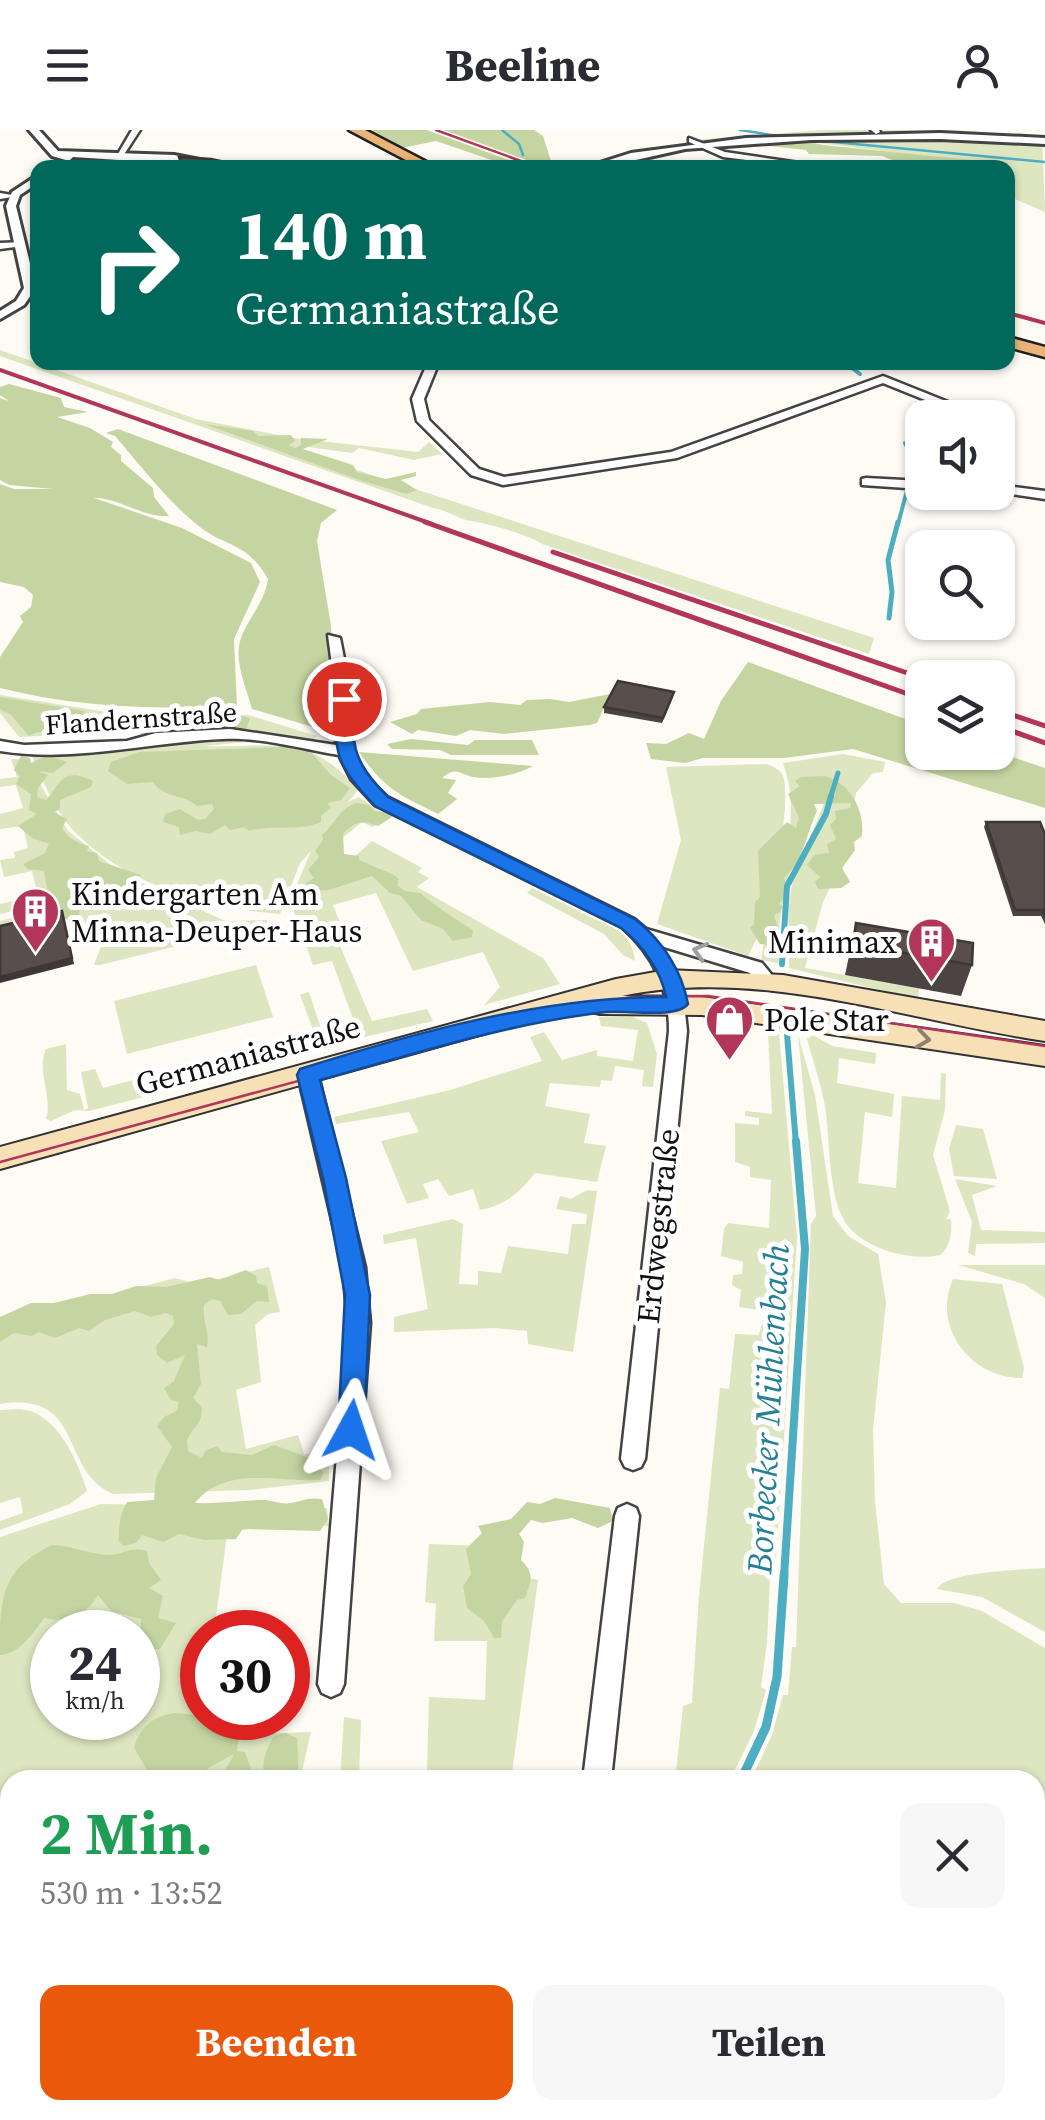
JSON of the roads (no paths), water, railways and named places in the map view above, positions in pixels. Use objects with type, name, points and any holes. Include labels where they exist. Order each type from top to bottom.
[{"type":"main road","points":[[339,130],[396,160]]},
{"type":"main road","points":[[355,130],[416,160]]},
{"type":"main road","points":[[1015,336],[1045,344]]},
{"type":"main road","points":[[1015,344],[1045,352]]},
{"type":"main road","name":"Germaniastraße","points":[[0,1158],[514,1020],[761,976],[1045,1031]]},
{"type":"main road","name":"Germaniastraße","points":[[676,991],[1045,1056]]},
{"type":"street","points":[[34,130],[55,154],[69,158],[113,157],[136,130]]},
{"type":"street","points":[[610,160],[641,149],[750,134],[875,131],[1045,140]]},
{"type":"street","points":[[692,140],[711,151],[774,160]]},
{"type":"street","points":[[55,154],[186,160]]},
{"type":"street","points":[[54,160],[55,154]]},
{"type":"street","points":[[83,160],[89,158]]},
{"type":"street","points":[[0,316],[18,305],[30,288],[10,208],[14,196],[30,184]]},
{"type":"street","points":[[0,196],[14,196]]},
{"type":"street","points":[[0,246],[20,244]]},
{"type":"street","points":[[430,370],[419,392],[423,422],[474,472],[503,481],[673,455],[876,381],[890,380],[936,400]]},
{"type":"street","points":[[866,482],[905,484]]},
{"type":"street","points":[[1015,491],[1045,495]]},
{"type":"street","points":[[334,638],[346,710],[342,740],[345,751],[357,776],[382,802],[628,924],[641,934],[761,976]]},
{"type":"street","name":"Flandernstraße","points":[[0,746],[24,750],[128,746],[156,738],[230,734],[345,751]]},
{"type":"street","points":[[641,934],[676,991]]},
{"type":"street","name":"Erdwegstraße","points":[[633,1459],[678,1032],[676,991]]},
{"type":"street","points":[[308,1075],[354,1267],[358,1309],[331,1684]]},
{"type":"street","points":[[597,1770],[627,1516]]},
{"type":"waterway","name":"Borbecker Mühlenbach","points":[[502,130],[519,144],[523,155]]},
{"type":"waterway","points":[[740,130],[790,138]]},
{"type":"waterway","points":[[802,139],[1045,162]]},
{"type":"waterway","name":"Borbecker Mühlenbach","points":[[855,370],[860,374]]},
{"type":"waterway","name":"Borbecker Mühlenbach","points":[[898,524],[905,498]]},
{"type":"waterway","name":"Borbecker Mühlenbach","points":[[889,618],[892,592],[888,560],[898,522]]},
{"type":"waterway","name":"Borbecker Mühlenbach","points":[[830,799],[838,773]]},
{"type":"waterway","name":"Borbecker Mühlenbach","points":[[782,964],[787,886],[826,814],[831,796]]},
{"type":"waterway","name":"Borbecker Mühlenbach","points":[[787,1034],[796,1144]]},
{"type":"waterway","name":"Borbecker Mühlenbach","points":[[784,1577],[805,1249],[796,1141]]},
{"type":"waterway","name":"Borbecker Mühlenbach","points":[[746,1770],[766,1727],[777,1677],[784,1575]]},
{"type":"tram line","points":[[0,1162],[548,1013],[632,997],[708,996],[1045,1046]]},
{"type":"railway","points":[[436,130],[518,160]]},
{"type":"railway","points":[[1015,315],[1045,323]]},
{"type":"railway","points":[[0,370],[432,524]]},
{"type":"railway","points":[[425,522],[905,693]]},
{"type":"railway","points":[[553,552],[905,672]]},
{"type":"railway","points":[[1015,716],[1045,726]]},
{"type":"railway","points":[[1015,732],[1045,743]]},
{"type":"place","name":"Kindergarten Am Minna-Deuper-Haus","points":[[36,954]]},
{"type":"place","name":"Minimax","points":[[932,984]]},
{"type":"place","name":"Pole Star","points":[[729,1062]]}]
